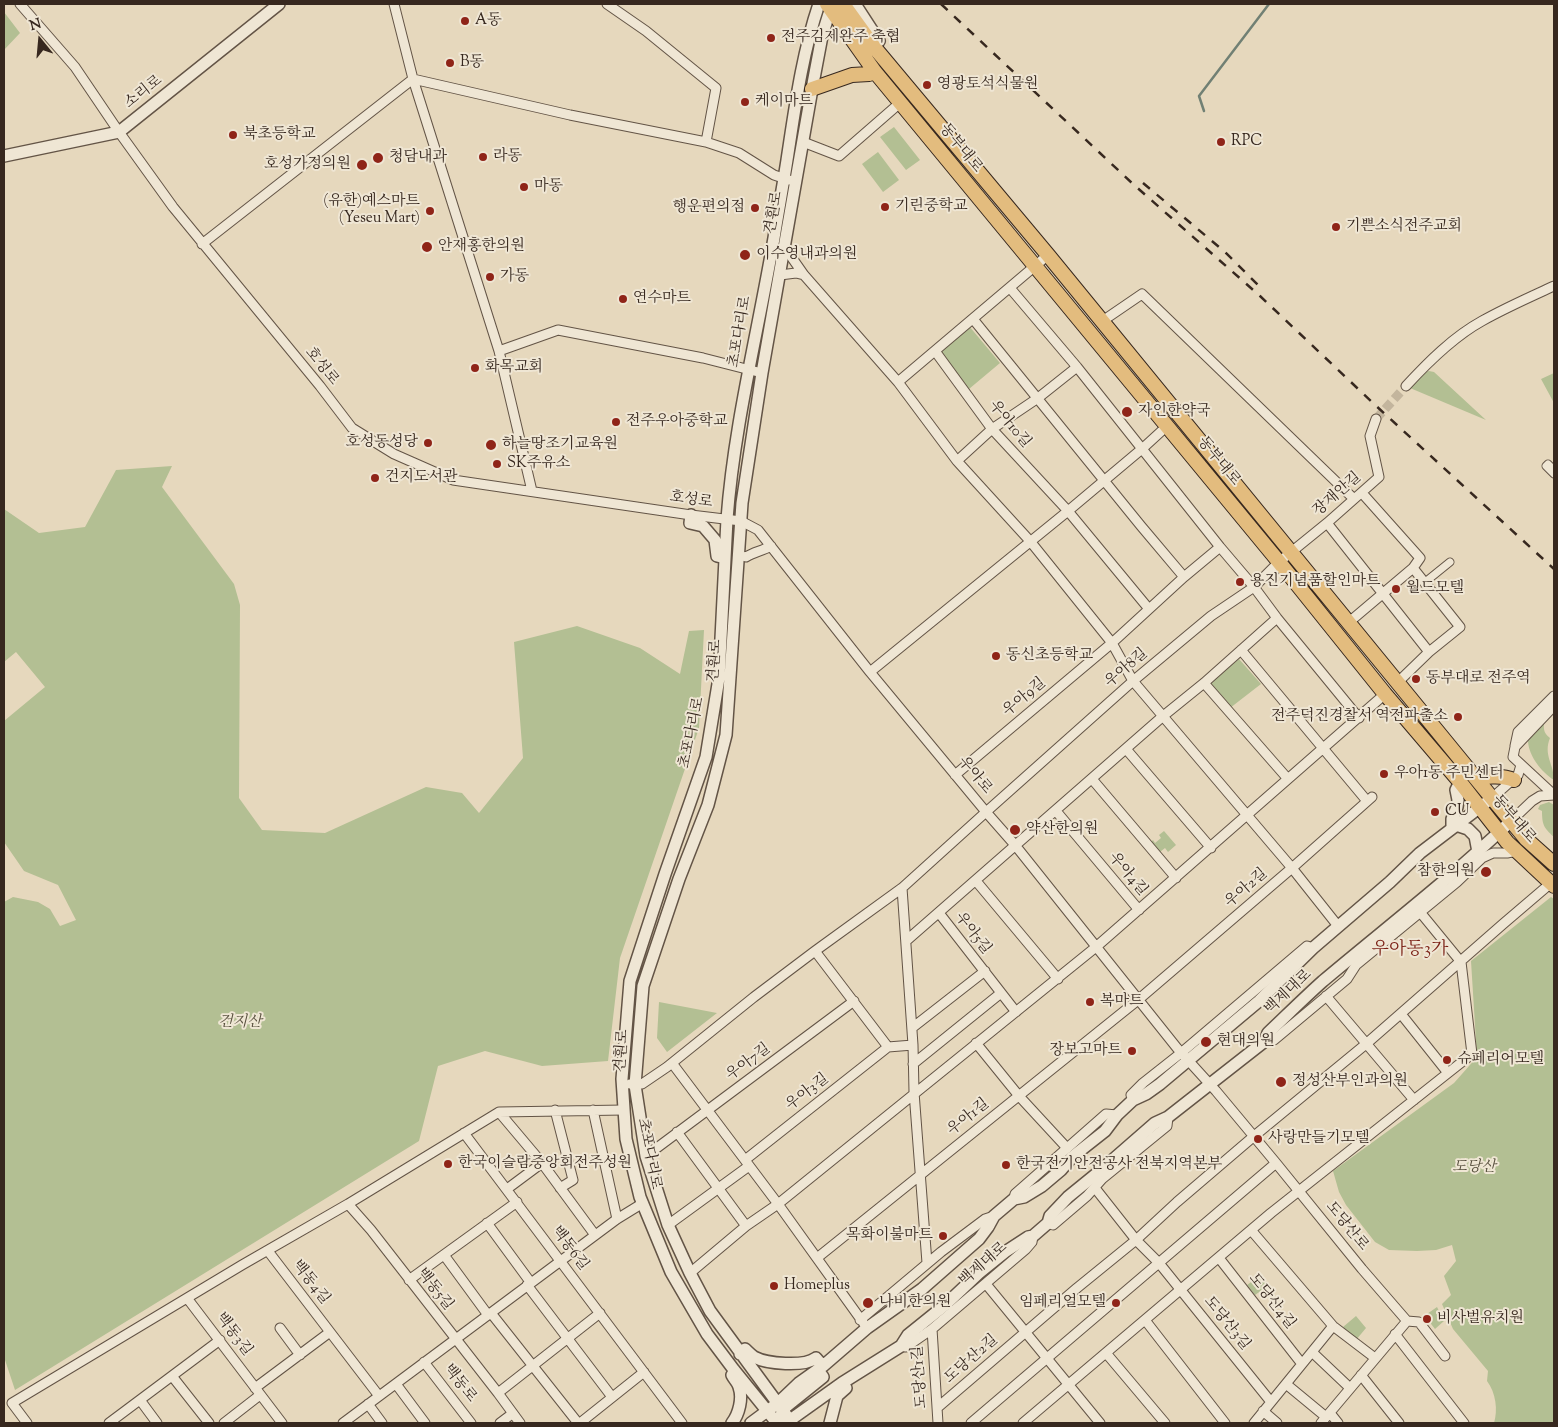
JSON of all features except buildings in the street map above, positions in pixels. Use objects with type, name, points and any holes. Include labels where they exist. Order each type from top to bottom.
[{"type":"main road","name":"동부대로","points":[[830,5],[874,47],[1048,255],[1511,821],[1526,839],[1554,864]]},
{"type":"main road","name":"동부대로","points":[[830,5],[876,72],[1460,782],[1499,832],[1516,851],[1553,885]]},
{"type":"main road","points":[[812,89],[852,75],[876,72]]},
{"type":"main road","points":[[1477,779],[1484,776],[1492,778],[1504,776],[1514,780]]},
{"type":"street","name":"호성로","points":[[20,4],[75,67],[173,207],[320,386],[352,428],[394,454],[453,480],[741,521]]},
{"type":"street","name":"소리로","points":[[4,156],[119,132],[279,4]]},
{"type":"street","points":[[394,4],[413,79],[499,352],[532,491]]},
{"type":"street","points":[[607,4],[646,31],[716,88],[706,142]]},
{"type":"street","points":[[856,4],[879,41],[874,47]]},
{"type":"street","name":"견훤로","points":[[779,1421],[780,1406],[710,1311],[668,1225],[646,1156],[635,1085],[643,986],[679,879],[708,805],[726,735],[742,503],[762,373],[780,275],[790,180],[803,142],[822,36],[830,5]]},
{"type":"street","name":"초포다리로","points":[[779,1421],[734,1370],[707,1334],[671,1272],[640,1198],[626,1139],[622,1083],[630,981],[706,758],[719,678],[727,519],[738,430],[790,180],[794,109],[810,29],[830,5]]},
{"type":"street","points":[[413,79],[570,115],[706,142],[739,153],[790,180]]},
{"type":"street","points":[[202,244],[413,79]]},
{"type":"street","points":[[803,142],[839,156],[901,102]]},
{"type":"street","points":[[783,253],[790,255],[804,275],[898,382],[956,461],[1030,541],[1112,643],[1133,681],[1204,767],[1292,868],[1338,926]]},
{"type":"street","points":[[898,382],[1048,255]]},
{"type":"street","points":[[780,275],[796,273],[804,275]]},
{"type":"street","points":[[1406,386],[1455,339],[1480,322],[1554,286]]},
{"type":"street","points":[[1010,288],[1143,448],[1220,547],[1359,718]]},
{"type":"street","points":[[1101,322],[1142,294],[1358,496],[1420,558],[1412,568],[1348,623]]},
{"type":"street","points":[[973,319],[1184,577]]},
{"type":"street","points":[[499,352],[558,330],[703,358],[762,373]]},
{"type":"street","name":"우아10길","points":[[935,352],[992,429],[1068,511],[1149,609]]},
{"type":"street","points":[[956,461],[992,429],[1038,398],[1077,367]]},
{"type":"street","name":"장재안길","points":[[1290,553],[1379,478],[1370,436],[1376,419]]},
{"type":"street","points":[[870,672],[1068,511],[1167,426]]},
{"type":"street","points":[[1554,470],[1548,464],[1546,466],[1554,474]]},
{"type":"street","points":[[691,515],[690,523],[703,526],[715,540],[717,556],[725,558]]},
{"type":"street","name":"우아로","points":[[741,521],[758,530],[870,672],[1015,845],[1185,1057],[1210,1084]]},
{"type":"street","points":[[1327,523],[1429,652]]},
{"type":"street","points":[[738,555],[746,557],[771,546]]},
{"type":"street","name":"우아9길","points":[[955,775],[1112,643],[1220,547]]},
{"type":"street","name":"우아8길","points":[[986,812],[1133,681],[1211,616],[1254,587],[1290,553]]},
{"type":"street","points":[[1424,583],[1450,562]]},
{"type":"street","points":[[1397,683],[1429,652],[1460,627],[1412,568]]},
{"type":"street","name":"우아5길","points":[[906,941],[1277,618]]},
{"type":"street","points":[[1242,650],[1324,748]]},
{"type":"street","points":[[1204,683],[1288,779]]},
{"type":"street","name":"우아4길","points":[[1096,947],[1386,694]]},
{"type":"street","points":[[1554,696],[1518,732],[1513,758],[1554,795]]},
{"type":"street","points":[[1515,747],[1554,706]]},
{"type":"street","name":"우아2길","points":[[1138,1000],[1292,868],[1369,799],[1324,748]]},
{"type":"street","points":[[1126,749],[1210,848]]},
{"type":"street","points":[[1492,798],[1514,780],[1518,775],[1521,765]]},
{"type":"street","points":[[1092,779],[1176,878]]},
{"type":"street","points":[[1460,782],[1456,790],[1457,807],[1452,819],[1454,827],[1468,828],[1475,836],[1478,852]]},
{"type":"street","points":[[1511,821],[1540,796],[1554,795]]},
{"type":"street","name":"백제대로","points":[[1014,1199],[1024,1198],[1042,1186],[1061,1170],[1072,1157],[1106,1131],[1117,1115],[1133,1100],[1146,1094],[1185,1057],[1258,1001],[1313,948],[1390,882],[1420,853],[1492,798]]},
{"type":"street","name":"우아4길","points":[[1056,811],[1139,910]]},
{"type":"street","points":[[622,1083],[642,1084],[672,1063],[815,950],[902,888],[986,812]]},
{"type":"street","name":"백제대로","points":[[751,1423],[779,1421],[901,1346],[908,1335],[944,1306],[979,1273],[1005,1252],[1033,1236],[1048,1223],[1050,1216],[1068,1197],[1155,1123],[1168,1117],[1265,1041],[1268,1034],[1314,989],[1440,885],[1511,821]]},
{"type":"street","points":[[1356,965],[1457,882],[1482,858],[1494,852],[1507,853],[1516,851]]},
{"type":"street","points":[[976,881],[1058,979]]},
{"type":"street","points":[[1435,900],[1440,885],[1457,882]]},
{"type":"street","points":[[1136,1240],[1177,1202],[1366,1044],[1503,924],[1553,885]]},
{"type":"street","points":[[902,888],[912,1028],[914,1092],[922,1174],[927,1263]]},
{"type":"street","points":[[1030,1421],[1068,1385],[1271,1213],[1472,1054],[1461,962],[1420,912]]},
{"type":"street","name":"우아5길","points":[[939,913],[984,971]]},
{"type":"street","points":[[690,1273],[746,1226],[778,1204],[914,1092],[1096,947]]},
{"type":"street","points":[[1265,1041],[1274,1040],[1347,979],[1356,965],[1362,949],[1378,947]]},
{"type":"street","points":[[815,950],[888,1047],[913,1045]]},
{"type":"street","points":[[912,1028],[984,971],[1016,1012]]},
{"type":"street","points":[[914,1064],[1001,992]]},
{"type":"street","points":[[1326,996],[1414,1100]]},
{"type":"street","name":"우아1길","points":[[817,1258],[1138,1000]]},
{"type":"street","name":"우아7길","points":[[646,1156],[854,1001]]},
{"type":"street","points":[[1401,1014],[1448,1073]]},
{"type":"street","points":[[976,1044],[1019,1096],[1067,1148]]},
{"type":"street","name":"우아3길","points":[[668,1225],[718,1188],[888,1047]]},
{"type":"street","points":[[672,1063],[778,1204],[864,1324]]},
{"type":"street","name":"도당산로","points":[[1210,1084],[1407,1322]]},
{"type":"street","points":[[555,1110],[573,1180],[560,1188]]},
{"type":"street","points":[[592,1110],[617,1218]]},
{"type":"street","points":[[27,1423],[12,1403],[348,1204],[499,1112],[624,1110]]},
{"type":"street","points":[[499,1112],[542,1163],[595,1235]]},
{"type":"street","name":"백제대로","points":[[779,1421],[780,1406],[800,1383],[820,1368],[927,1263],[986,1219],[994,1216],[1014,1199],[1015,1194],[1106,1114],[1117,1115]]},
{"type":"street","name":"백제대로","points":[[1048,1223],[1053,1225],[1095,1188],[1102,1179],[1167,1126],[1168,1117]]},
{"type":"street","points":[[678,1132],[746,1226]]},
{"type":"street","name":"백동6길","points":[[464,1133],[682,1423]]},
{"type":"street","points":[[507,1189],[542,1163]]},
{"type":"street","points":[[971,1423],[1276,1163]]},
{"type":"street","name":"도당산3길","points":[[1095,1188],[1136,1240],[1159,1263],[1271,1402]]},
{"type":"street","points":[[409,1280],[517,1202]]},
{"type":"street","name":"백동로","points":[[342,1423],[617,1218],[643,1203]]},
{"type":"street","name":"백동5길","points":[[348,1204],[520,1423]]},
{"type":"street","name":"백제대로","points":[[864,1324],[922,1289],[979,1239],[994,1216]]},
{"type":"street","points":[[487,1223],[568,1339],[612,1397]]},
{"type":"street","name":"도당산4길","points":[[1252,1230],[1333,1326]]},
{"type":"street","name":"백제대로","points":[[901,1346],[906,1348],[986,1284],[1032,1242],[1033,1236]]},
{"type":"street","name":"도당산2길","points":[[937,1408],[1136,1240]]},
{"type":"street","name":"백동4길","points":[[268,1251],[379,1396]]},
{"type":"street","points":[[444,1255],[489,1314],[579,1423],[644,1372]]},
{"type":"street","name":"도당산4길","points":[[1219,1258],[1302,1364]]},
{"type":"street","points":[[986,1284],[1100,1423]]},
{"type":"street","name":"백동3길","points":[[187,1298],[282,1423]]},
{"type":"street","points":[[498,1393],[600,1313]]},
{"type":"street","points":[[1145,1320],[1225,1423]]},
{"type":"street","points":[[1326,1418],[1360,1375],[1407,1322],[1419,1322],[1445,1356]]},
{"type":"street","points":[[1254,1423],[1333,1326],[1375,1358]]},
{"type":"street","points":[[280,1328],[300,1355]]},
{"type":"street","name":"도당산1길","points":[[932,1329],[938,1423]]},
{"type":"street","points":[[224,1423],[258,1391],[330,1332]]},
{"type":"street","points":[[1395,1334],[1464,1423]]},
{"type":"street","points":[[108,1423],[220,1340]]},
{"type":"street","points":[[740,1354],[745,1349],[755,1358],[781,1364],[811,1362],[816,1358],[820,1368]]},
{"type":"street","points":[[1312,1352],[1350,1388]]},
{"type":"street","points":[[1106,1353],[1164,1423]]},
{"type":"street","name":"백동로","points":[[424,1362],[471,1423]]},
{"type":"street","points":[[732,1423],[737,1416],[740,1402],[739,1386],[731,1373],[734,1370]]},
{"type":"street","points":[[1360,1375],[1398,1423]]},
{"type":"street","points":[[172,1376],[209,1423]]},
{"type":"street","points":[[830,1423],[837,1396],[846,1388],[842,1383]]},
{"type":"street","points":[[396,1384],[425,1423]]},
{"type":"street","points":[[1286,1384],[1326,1418],[1338,1423]]},
{"type":"street","points":[[140,1400],[157,1423]]},
{"type":"street","points":[[368,1404],[382,1423]]},
{"type":"street","points":[[1263,1411],[1277,1423]]},
{"type":"street","points":[[500,1423],[512,1414]]},
{"type":"green space","points":[[4,12],[20,33],[4,50]]},
{"type":"green space","points":[[894,127],[920,160],[906,170],[880,137]]},
{"type":"green space","points":[[878,152],[899,180],[883,192],[862,164]]},
{"type":"green space","points":[[969,326],[1000,363],[969,389],[939,351]]},
{"type":"green space","points":[[1425,372],[1434,372],[1486,420],[1410,388]]},
{"type":"green space","points":[[1554,373],[1554,403],[1541,379]]},
{"type":"green space","name":"건지산","points":[[172,466],[162,487],[234,584],[240,605],[239,798],[262,830],[325,833],[426,787],[462,793],[479,813],[523,758],[514,642],[577,626],[640,648],[680,674],[689,631],[704,630],[699,728],[620,958],[608,1061],[542,1066],[485,1051],[438,1066],[419,1141],[15,1390],[4,1357],[4,902],[13,897],[38,902],[50,909],[60,926],[76,920],[58,885],[24,871],[4,842],[4,721],[45,687],[16,652],[4,662],[4,509],[39,533],[85,527],[116,470]]},
{"type":"green space","points":[[1239,659],[1261,684],[1230,708],[1209,683]]},
{"type":"green space","points":[[1545,719],[1544,730],[1550,738],[1548,755],[1554,780],[1536,762],[1528,744],[1528,738]]},
{"type":"green space","points":[[1549,802],[1554,805],[1554,837],[1544,826],[1542,811],[1538,809],[1540,805]]},
{"type":"green space","points":[[1164,831],[1176,845],[1168,852],[1165,848],[1160,852],[1151,842],[1153,840],[1155,843],[1161,838],[1159,835]]},
{"type":"green space","name":"도당산","points":[[1551,897],[1554,899],[1554,1423],[1494,1423],[1496,1413],[1495,1402],[1487,1381],[1488,1371],[1453,1329],[1442,1304],[1451,1295],[1444,1276],[1456,1261],[1452,1245],[1436,1250],[1389,1250],[1375,1242],[1346,1205],[1339,1192],[1333,1171],[1454,1083],[1477,1057],[1471,961]]},
{"type":"green space","points":[[659,1002],[717,1013],[667,1052],[657,1038]]},
{"type":"green space","points":[[1261,1275],[1269,1285],[1255,1295],[1247,1285]]},
{"type":"green space","points":[[1437,1307],[1444,1321],[1435,1329],[1428,1320],[1427,1314]]},
{"type":"green space","points":[[1356,1316],[1366,1328],[1356,1340],[1343,1327]]},
{"type":"waterway","points":[[1204,111],[1199,96],[1269,4]]},
{"type":"tunnel","points":[[1376,419],[1406,386]]},
{"type":"railway","points":[[941,4],[1133,184],[1260,296],[1373,403],[1554,569]]},
{"type":"railway","points":[[1143,183],[1225,252],[1260,287]]},
{"type":"place","name":"A동","points":[[465,21]]},
{"type":"place","name":"전주김제완주 축협","points":[[771,38]]},
{"type":"place","name":"B동","points":[[450,63]]},
{"type":"place","name":"영광토석식물원","points":[[927,85]]},
{"type":"place","name":"케이마트","points":[[745,102]]},
{"type":"place","name":"북초등학교","points":[[233,135]]},
{"type":"place","name":"RPC","points":[[1221,142]]},
{"type":"place","name":"라동","points":[[483,157]]},
{"type":"place","name":"청담내과","points":[[378,158]]},
{"type":"place","name":"호성가정의원","points":[[362,165]]},
{"type":"place","name":"마동","points":[[524,187]]},
{"type":"place","name":"기린중학교","points":[[885,207]]},
{"type":"place","name":"행운편의점","points":[[755,208]]},
{"type":"place","name":"(유한)예스마트 (Yeseu Mart)","points":[[430,211]]},
{"type":"place","name":"기쁜소식전주교회","points":[[1336,227]]},
{"type":"place","name":"안재홍한의원","points":[[427,247]]},
{"type":"place","name":"이수영내과의원","points":[[745,255]]},
{"type":"place","name":"가동","points":[[490,277]]},
{"type":"place","name":"연수마트","points":[[623,299]]},
{"type":"place","name":"화목교회","points":[[475,368]]},
{"type":"place","name":"자인한약국","points":[[1127,412]]},
{"type":"place","name":"전주우아중학교","points":[[616,422]]},
{"type":"place","name":"호성동성당","points":[[428,443]]},
{"type":"place","name":"하늘땅조기교육원","points":[[491,445]]},
{"type":"place","name":"SK주유소","points":[[497,464]]},
{"type":"place","name":"건지도서관","points":[[375,478]]},
{"type":"place","name":"용진기념품할인마트","points":[[1240,582]]},
{"type":"place","name":"월드모텔","points":[[1396,589]]},
{"type":"place","name":"동신초등학교","points":[[996,656]]},
{"type":"place","name":"동부대로 전주역","points":[[1416,679]]},
{"type":"place","name":"전주덕진경찰서 역전파출소","points":[[1458,717]]},
{"type":"place","name":"우아1동 주민센터","points":[[1384,774]]},
{"type":"place","name":"CU","points":[[1435,812]]},
{"type":"place","name":"약산한의원","points":[[1015,830]]},
{"type":"place","name":"참한의원","points":[[1486,872]]},
{"type":"place","name":"복마트","points":[[1090,1002]]},
{"type":"place","name":"현대의원","points":[[1206,1042]]},
{"type":"place","name":"장보고마트","points":[[1132,1051]]},
{"type":"place","name":"슈페리어모텔","points":[[1447,1060]]},
{"type":"place","name":"정성산부인과의원","points":[[1281,1082]]},
{"type":"place","name":"사랑만들기모텔","points":[[1258,1139]]},
{"type":"place","name":"한국이슬람중앙회전주성원","points":[[448,1164]]},
{"type":"place","name":"한국전기안전공사 전북지역본부","points":[[1006,1165]]},
{"type":"place","name":"목화이불마트","points":[[943,1236]]},
{"type":"place","name":"Homeplus","points":[[774,1286]]},
{"type":"place","name":"나비한의원","points":[[868,1303]]},
{"type":"place","name":"임페리얼모텔","points":[[1116,1303]]},
{"type":"place","name":"비사벌유치원","points":[[1427,1319]]},
{"type":"district","name":"우아동3가","points":[[1410,951]]}]
